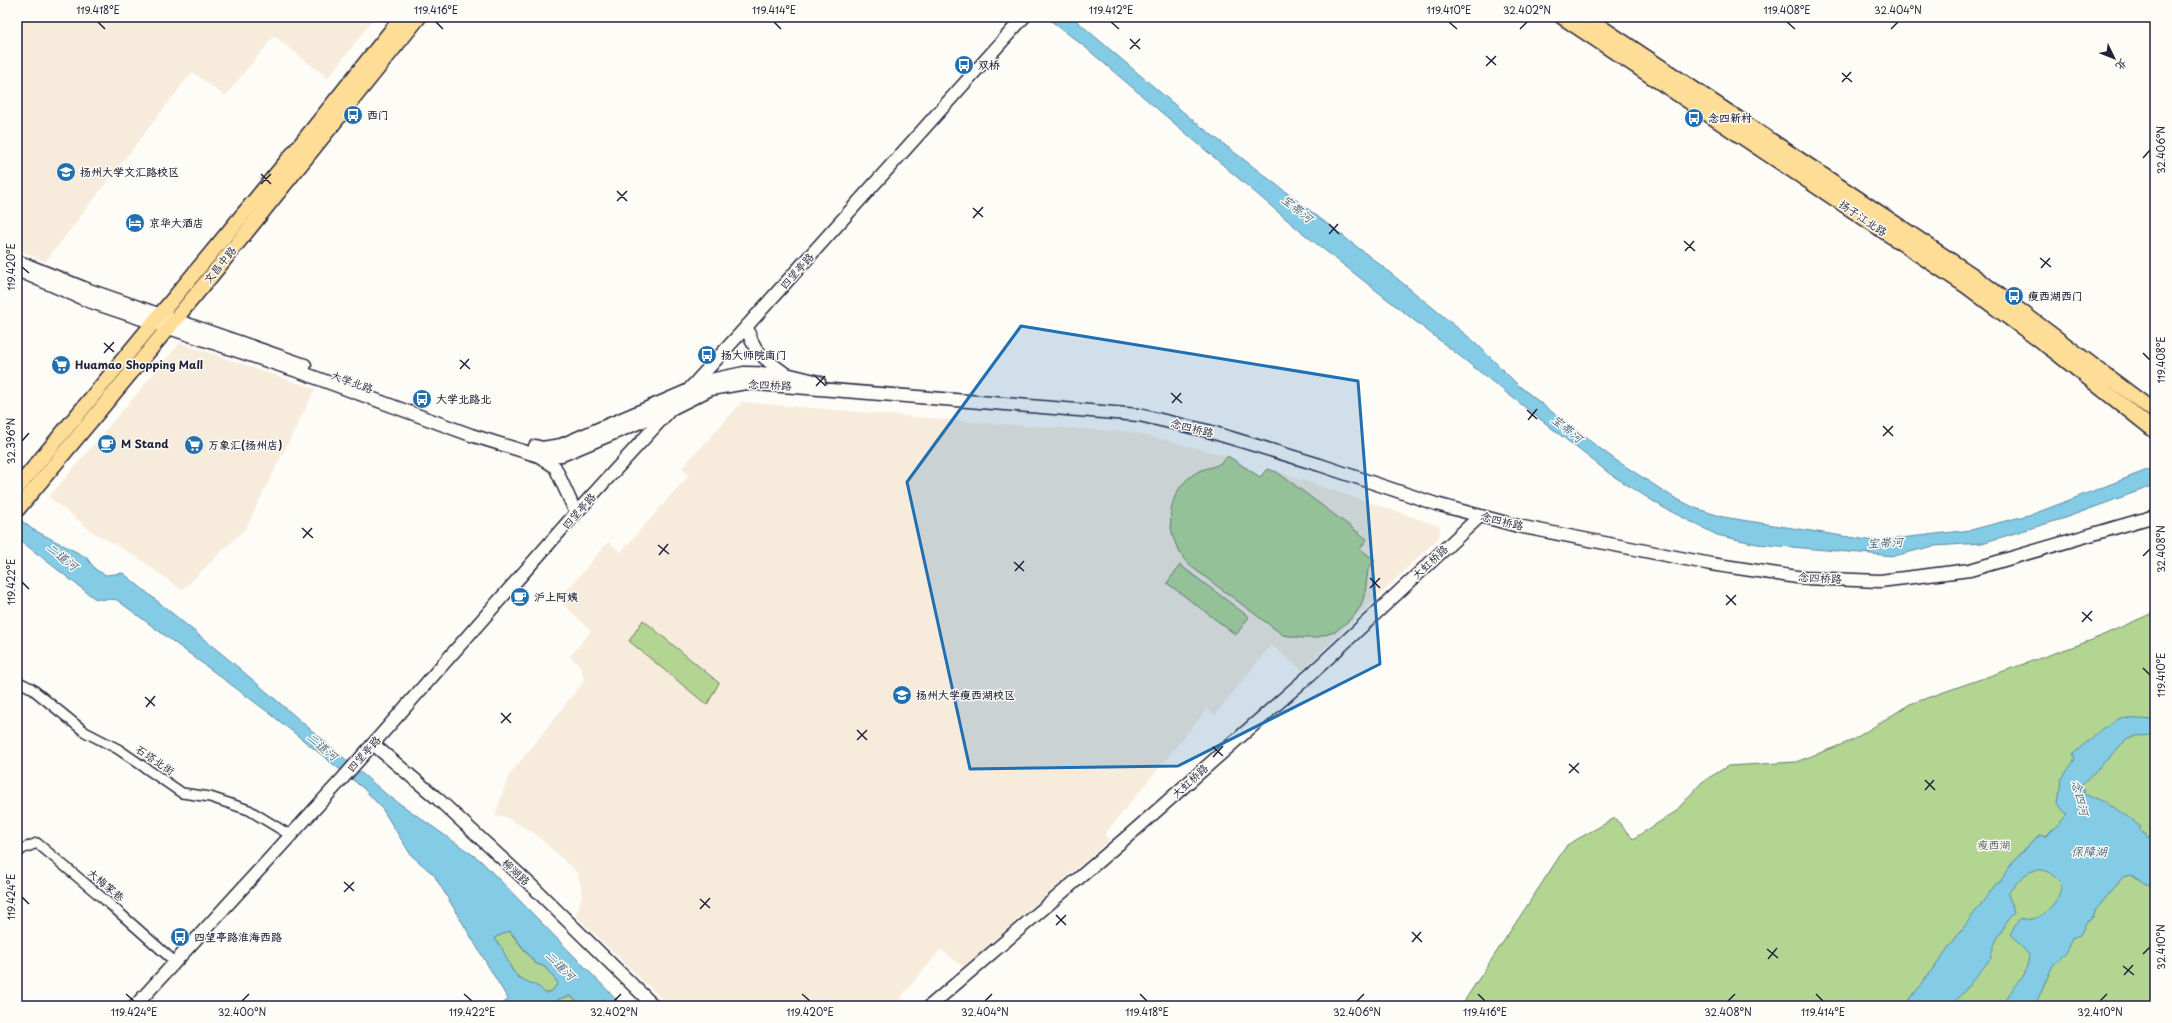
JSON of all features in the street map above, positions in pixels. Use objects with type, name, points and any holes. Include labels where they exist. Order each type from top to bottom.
[{"type":"main road","name":"文昌中路","points":[[17,488],[402,17]]},
{"type":"main road","name":"文昌中路","points":[[17,509],[172,325],[419,17]]},
{"type":"main road","name":"扬子江北路","points":[[1562,17],[1966,286],[2059,355],[2155,431]]},
{"type":"main road","name":"扬子江北路","points":[[1586,17],[1974,276],[2155,412]]},
{"type":"street","name":"四望亭路","points":[[135,1006],[343,778],[669,410],[747,326],[1024,17]]},
{"type":"street","name":"大学北路","points":[[17,261],[172,325],[471,435],[539,456],[562,455],[669,410]]},
{"type":"street","name":"大学北路","points":[[17,270],[88,301],[156,319]]},
{"type":"street","name":"大学北路","points":[[172,325],[270,352],[473,428],[542,448],[561,445],[686,393]]},
{"type":"street","points":[[747,326],[750,340],[764,359],[786,374]]},
{"type":"street","name":"念四桥路","points":[[686,393],[715,379],[744,373],[786,374],[851,390]]},
{"type":"street","name":"念四桥路","points":[[669,410],[711,389],[746,383],[851,390],[1139,415],[1208,431],[1320,465],[1436,504],[1518,526],[1711,564],[1804,578],[1880,581],[1970,570],[2155,516]]},
{"type":"street","points":[[539,456],[555,467],[576,514]]},
{"type":"street","name":"大虹桥路","points":[[930,1006],[1135,830],[1311,674],[1480,516]]},
{"type":"street","name":"石塔北街","points":[[17,681],[30,688],[85,732],[118,749],[182,793],[210,797],[249,810],[290,835]]},
{"type":"street","name":"柳湖路","points":[[373,744],[439,800],[534,888],[654,1006]]},
{"type":"street","name":"大梅家巷","points":[[17,854],[22,849],[37,843],[105,900],[175,962]]},
{"type":"highlighted area","points":[[1021,326],[1358,381],[1380,664],[1178,766],[970,769],[907,482]]},
{"type":"shaded area","name":"扬州大学文汇路校区","points":[[17,17],[375,17],[328,78],[274,36],[225,96],[192,72],[45,262],[17,248]]},
{"type":"shaded area","points":[[180,343],[315,389],[245,529],[182,590],[140,559],[93,532],[49,497]]},
{"type":"shaded area","name":"扬州大学瘦西湖校区","points":[[742,402],[996,424],[1132,432],[1228,456],[1260,477],[1267,469],[1272,470],[1440,526],[1439,537],[1302,670],[1271,645],[1215,715],[1207,709],[1104,835],[1109,840],[963,967],[941,949],[901,997],[910,1006],[669,1006],[576,916],[582,895],[578,873],[533,832],[503,816],[495,816],[508,777],[584,681],[581,667],[570,656],[591,631],[559,600],[608,542],[621,552],[688,476],[682,468]]},
{"type":"green space","points":[[1228,456],[1260,477],[1267,469],[1277,472],[1367,539],[1360,549],[1375,560],[1368,570],[1365,593],[1361,606],[1353,617],[1335,632],[1314,638],[1283,635],[1189,565],[1181,554],[1175,543],[1170,518],[1176,493],[1194,474],[1220,463]]},
{"type":"green space","points":[[1180,565],[1249,617],[1236,635],[1167,583]]},
{"type":"green space","name":"瘦西湖","points":[[2155,612],[2155,1006],[1461,1006],[1567,845],[1615,818],[1633,839],[1675,812],[1702,782],[1728,766],[1796,762],[1851,741],[1910,704],[2092,640]]},
{"type":"green space","points":[[643,620],[719,683],[707,705],[629,641]]},
{"type":"green space","points":[[509,931],[535,963],[545,967],[558,983],[552,991],[545,993],[539,988],[518,977],[515,973],[494,938]]},
{"type":"green space","points":[[570,996],[585,1006],[556,1006],[558,999]]},
{"type":"water","name":"宝带河","points":[[1046,17],[1072,17],[1195,122],[1378,263],[1476,343],[1518,385],[1571,427],[1617,461],[1673,497],[1695,508],[1723,517],[1874,541],[1971,530],[2036,513],[2155,467],[2155,485],[2062,519],[1982,543],[1934,546],[1894,556],[1757,544],[1717,535],[1664,508],[1610,474],[1299,230],[1085,47]]},
{"type":"water","name":"二道河","points":[[17,517],[32,529],[86,557],[96,570],[106,575],[123,573],[233,663],[386,794],[480,860],[623,1006],[585,1006],[570,996],[558,999],[556,1006],[500,1006],[508,999],[434,875],[411,855],[381,807],[363,788],[268,712],[117,600],[94,598],[17,538]],"holes":[[[510,931],[535,963],[545,967],[558,983],[552,991],[545,993],[539,987],[518,977],[512,970],[502,948],[494,938]]]},
{"type":"water","name":"保障湖","points":[[2120,718],[2155,720],[2155,735],[2136,736],[2126,740],[2082,785],[2085,793],[2117,809],[2141,827],[2139,830],[2149,838],[2152,836],[2155,839],[2155,886],[2147,885],[2131,875],[2123,877],[2095,911],[2093,917],[2087,921],[2080,935],[2073,939],[2066,953],[2053,965],[2036,1003],[2033,1006],[2000,1006],[2014,989],[2026,969],[2029,955],[2010,934],[2020,918],[2035,918],[2048,910],[2054,903],[2061,889],[2061,883],[2046,871],[2040,870],[2029,873],[2019,880],[2008,894],[2014,913],[2006,923],[1994,945],[1991,958],[1952,1006],[1905,1006],[1996,884],[2002,880],[2007,870],[2015,860],[2041,835],[2046,837],[2067,815],[2058,804],[2061,780],[2075,759],[2073,754],[2103,728]]},
{"type":"place","name":"双桥","points":[[964,65]]},
{"type":"place","name":"西门","points":[[353,115]]},
{"type":"place","name":"念四新村","points":[[1694,118]]},
{"type":"place","name":"扬州大学文汇路校区","points":[[66,172]]},
{"type":"place","name":"京华大酒店","points":[[135,223]]},
{"type":"place","name":"瘦西湖西门","points":[[2014,296]]},
{"type":"place","name":"扬大师院南门","points":[[707,355]]},
{"type":"place","name":"Huamao Shopping Mall","points":[[61,365]]},
{"type":"place","name":"大学北路北","points":[[422,399]]},
{"type":"place","name":"M Stand","points":[[107,444]]},
{"type":"place","name":"万象汇(扬州店)","points":[[194,445]]},
{"type":"place","name":"沪上阿姨","points":[[520,597]]},
{"type":"place","name":"扬州大学瘦西湖校区","points":[[902,695]]},
{"type":"place","name":"四望亭路淮海西路","points":[[180,937]]},
{"type":"water label","name":"念四河","points":[[2080,798]]}]
